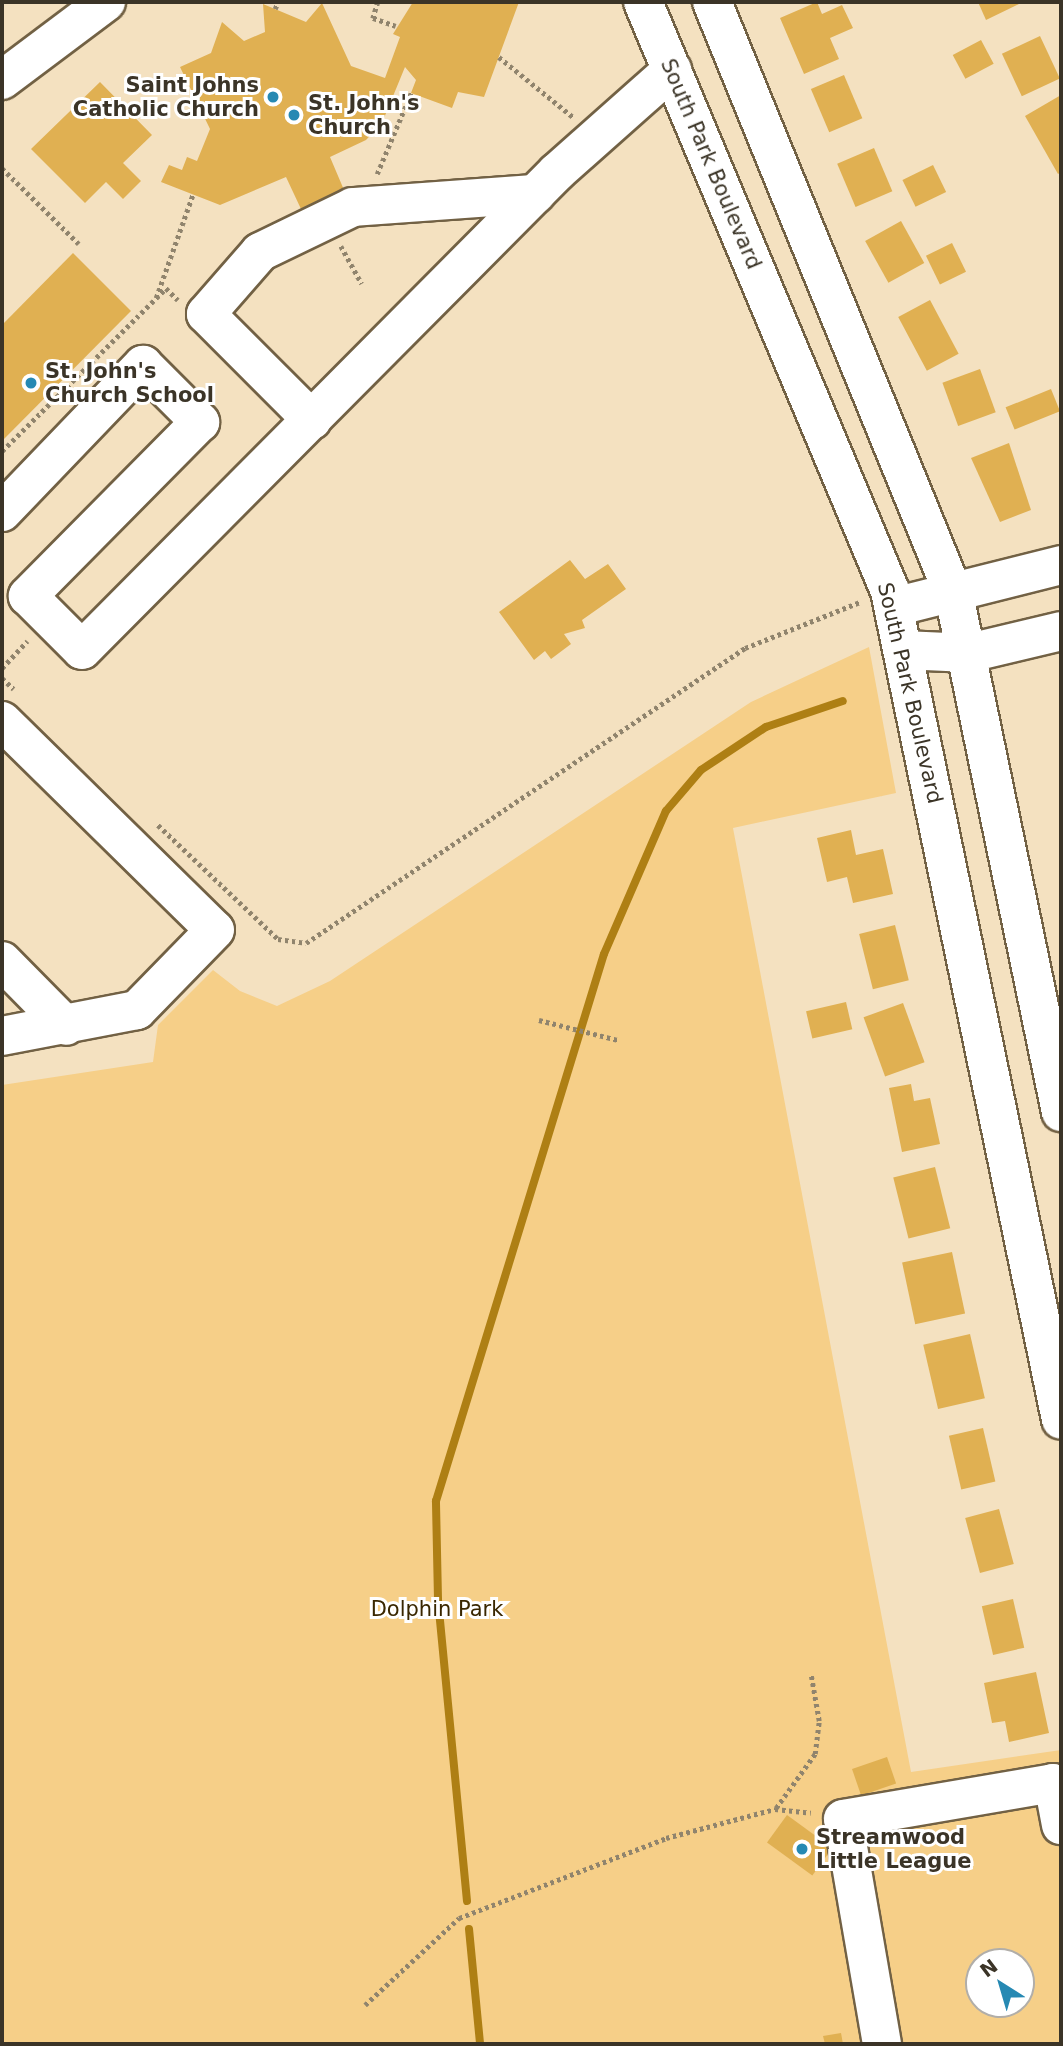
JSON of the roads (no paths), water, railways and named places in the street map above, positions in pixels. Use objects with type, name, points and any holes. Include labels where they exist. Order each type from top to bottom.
[{"type":"street","points":[[2,80],[106,2]]},
{"type":"street","name":"South Park Boulevard","points":[[643,2],[892,599],[1051,1314],[1061,1420]]},
{"type":"street","points":[[712,2],[954,595],[969,653],[1061,1112]]},
{"type":"street","points":[[2,512],[143,365],[200,422],[28,596],[82,650],[536,194],[671,71]]},
{"type":"street","points":[[312,420],[206,314],[260,252],[353,207],[536,194]]},
{"type":"street","points":[[892,599],[954,595],[1061,565]]},
{"type":"street","points":[[903,650],[969,653],[1061,631]]},
{"type":"street","points":[[2,1036],[66,1026],[137,1010],[215,930],[7,716]]},
{"type":"street","points":[[2,961],[66,1026]]},
{"type":"street","points":[[879,2030],[843,1819],[1053,1783],[1061,1825]]},
{"type":"waterway","points":[[467,1901],[438,1599],[436,1501],[604,954],[666,811],[701,770],[766,727],[843,701]]},
{"type":"waterway","points":[[469,1929],[480,2044]]},
{"type":"place","name":"Saint Johns Catholic Church","points":[[273,97]]},
{"type":"place","name":"St. John's Church","points":[[294,115]]},
{"type":"place","name":"St. John's Church School","points":[[31,383]]},
{"type":"place","name":"Streamwood Little League","points":[[802,1849]]},
{"type":"park label","name":"Dolphin Park","points":[[437,1609]]}]
